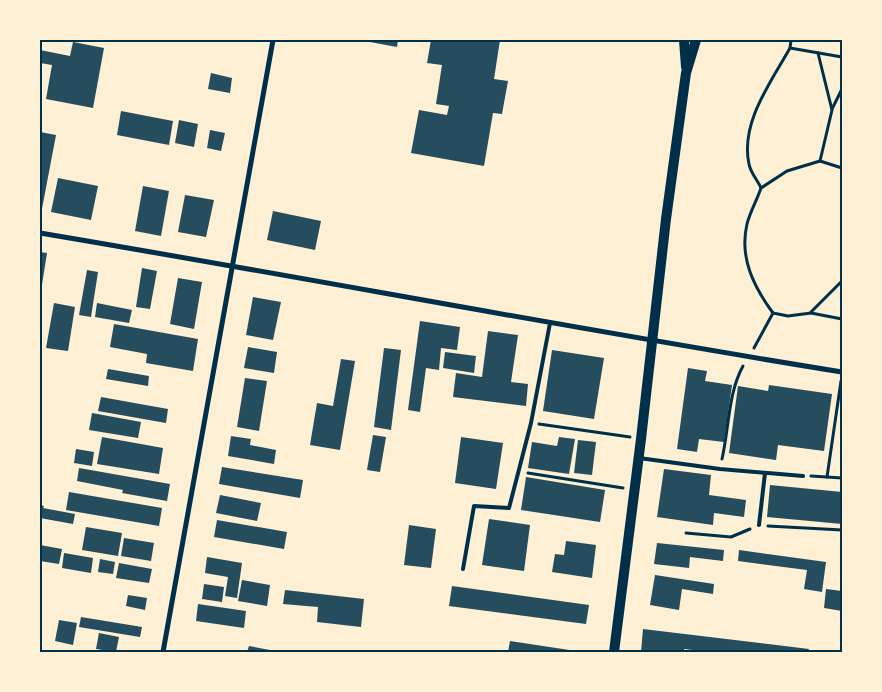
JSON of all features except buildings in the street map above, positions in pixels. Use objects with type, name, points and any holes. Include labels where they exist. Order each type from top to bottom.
[{"type":"main road","points":[[684,40],[686,73]]},
{"type":"main road","points":[[614,652],[639,458],[651,340],[686,73],[696,40]]},
{"type":"street","points":[[163,652],[273,40]]},
{"type":"street","points":[[40,233],[232,265],[550,323],[842,372]]},
{"type":"lane","points":[[464,569],[474,506],[509,508],[520,472],[531,423],[550,323]]},
{"type":"lane","points":[[639,458],[720,469],[803,476]]},
{"type":"lane","points":[[759,525],[765,473]]},
{"type":"path","points":[[761,188],[749,165],[748,134],[759,104],[790,48],[791,40]]},
{"type":"path","points":[[790,48],[842,57]]},
{"type":"path","points":[[818,53],[832,110]]},
{"type":"path","points":[[820,161],[832,110],[842,89]]},
{"type":"path","points":[[842,168],[820,161],[787,171],[761,188],[747,225],[746,264],[761,297],[773,314],[788,316],[811,313],[842,319]]},
{"type":"path","points":[[811,313],[842,281]]},
{"type":"path","points":[[720,469],[729,432],[735,380],[773,314]]},
{"type":"path","points":[[827,477],[842,372]]},
{"type":"path","points":[[531,423],[641,439]]},
{"type":"path","points":[[520,472],[634,490]]},
{"type":"path","points":[[803,476],[842,478]]}]
